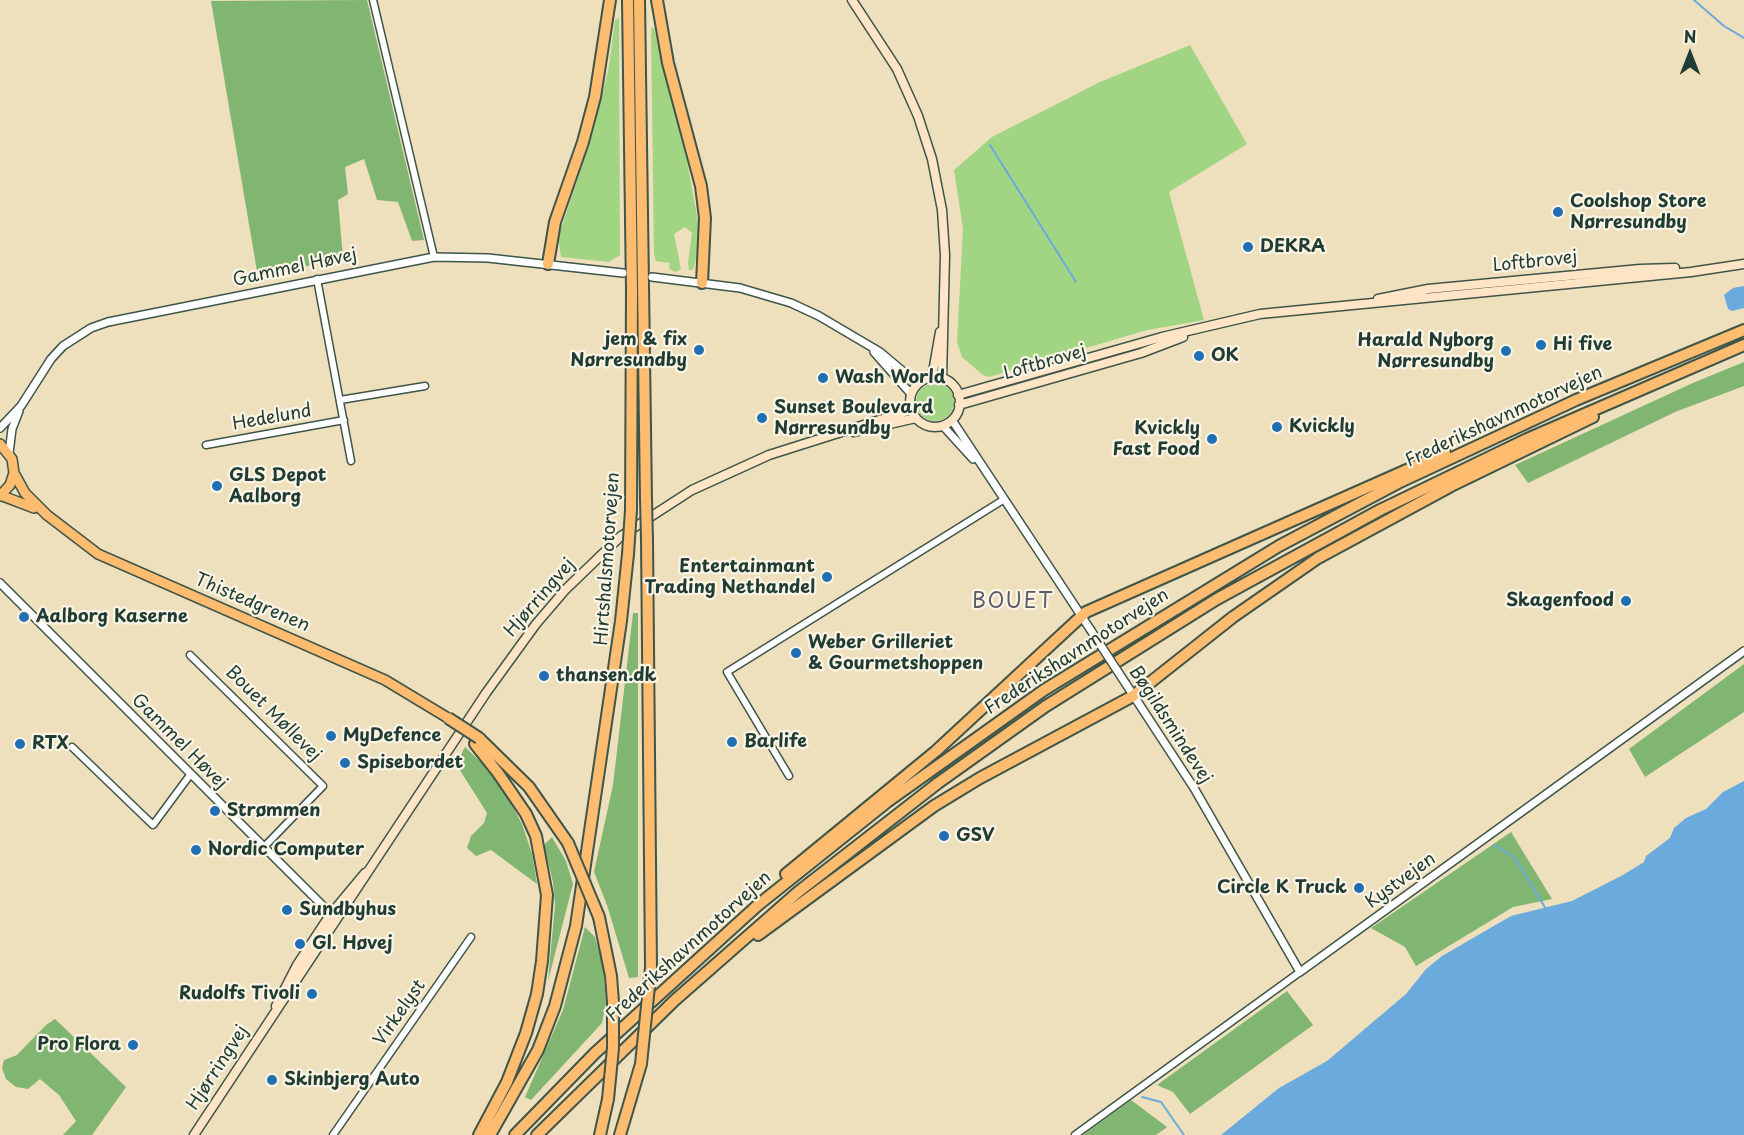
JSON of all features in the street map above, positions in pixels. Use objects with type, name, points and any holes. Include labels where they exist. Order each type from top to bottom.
[{"type":"highway","points":[[548,264],[555,222],[595,98],[610,0]]},
{"type":"highway","name":"Hirtshalsmotorvejen","points":[[490,1135],[538,1050],[555,1006],[576,926],[604,745],[628,554],[631,510],[632,291],[628,0]]},
{"type":"highway","name":"Hirtshalsmotorvejen","points":[[620,1135],[640,1064],[651,967],[639,0]]},
{"type":"highway","points":[[657,0],[668,63],[701,186],[705,218],[702,283]]},
{"type":"highway","name":"Frederikshavnmotorvejen","points":[[515,1135],[595,1053],[758,905],[887,802],[1044,690],[1279,546],[1398,483],[1576,400],[1744,330]]},
{"type":"highway","points":[[675,1000],[805,899],[934,807],[980,778],[1133,696],[1233,616],[1318,558],[1386,520],[1530,447],[1744,346]]},
{"type":"highway","name":"Frederikshavnmotorvejen","points":[[537,1135],[675,1000],[798,892],[938,783],[1046,706],[1217,599],[1380,510],[1527,439],[1744,346]]},
{"type":"highway","points":[[678,976],[754,901],[936,751],[1081,616],[1324,505],[1576,400]]},
{"type":"highway","points":[[445,716],[529,787],[568,843],[599,916],[611,976],[613,1002],[613,1048],[608,1099],[600,1135]]},
{"type":"highway","points":[[477,741],[526,814],[536,836],[547,895],[540,972],[526,1033],[507,1082],[479,1135]]},
{"type":"main road","points":[[852,0],[897,69],[918,116],[932,159],[942,210],[945,255],[942,379]]},
{"type":"main road","name":"Loftbrovej","points":[[958,395],[1138,344],[1260,314],[1367,302],[1428,289],[1640,269],[1708,268],[1744,264]]},
{"type":"main road","points":[[932,378],[944,311]]},
{"type":"main road","name":"Loftbrovej","points":[[959,405],[1141,353],[1208,327]]},
{"type":"main road","points":[[932,378],[942,379],[952,385],[958,395],[959,405],[952,420],[943,426],[928,426],[913,414],[911,394],[918,384],[932,378]]},
{"type":"main road","name":"Hjørringvej","points":[[194,1135],[334,918],[370,869],[525,638],[550,607],[590,566],[638,523],[692,490],[769,455],[815,440],[913,414]]},
{"type":"main road","points":[[0,444],[9,453]]},
{"type":"main road","name":"Thistedgrenen","points":[[9,453],[14,473],[25,494],[47,515],[98,554],[308,644],[385,680],[445,716]]},
{"type":"main road","points":[[0,496],[10,485],[14,473]]},
{"type":"main road","name":"Thistedgrenen","points":[[0,496],[25,502],[47,515]]},
{"type":"street","points":[[373,0],[434,257]]},
{"type":"street","name":"Gammel Høvej","points":[[9,453],[12,429],[21,406],[51,358],[75,337],[91,327],[108,322],[434,257],[464,256],[623,273]]},
{"type":"street","points":[[652,276],[751,291],[791,303],[880,352],[918,384]]},
{"type":"street","points":[[317,279],[351,461]]},
{"type":"street","points":[[871,348],[911,394]]},
{"type":"street","points":[[340,400],[425,386]]},
{"type":"street","name":"Gammel Høvej","points":[[0,428],[21,406]]},
{"type":"street","name":"Hedelund","points":[[207,445],[344,420]]},
{"type":"street","name":"Bøgildsmindevej","points":[[952,420],[1194,788],[1300,972]]},
{"type":"street","name":"Bøgildsmindevej","points":[[943,426],[984,471]]},
{"type":"street","points":[[789,776],[727,672],[1003,500]]},
{"type":"street","name":"Gammel Høvej","points":[[0,583],[334,918]]},
{"type":"street","name":"Kystvejen","points":[[1075,1135],[1744,651]]},
{"type":"street","name":"Bouet Møllevej","points":[[190,655],[323,786],[263,848]]},
{"type":"street","points":[[72,747],[153,825],[190,775]]},
{"type":"street","name":"Virkelyst","points":[[333,1135],[471,937]]},
{"type":"green space","points":[[367,0],[424,240],[412,241],[398,202],[377,200],[364,159],[345,167],[348,194],[338,200],[343,258],[258,277],[211,1]]},
{"type":"green space","points":[[619,18],[620,255],[609,262],[561,257],[558,238],[594,129],[609,66],[615,20]]},
{"type":"green space","points":[[651,28],[654,28],[687,161],[697,216],[700,244],[693,270],[689,270],[688,263],[692,233],[685,227],[674,234],[681,269],[676,272],[669,269],[670,263],[656,261],[654,255]]},
{"type":"green space","points":[[1190,45],[1247,144],[1169,192],[1204,320],[1147,330],[989,377],[983,375],[962,357],[957,342],[963,229],[954,170],[992,137],[1100,82]]},
{"type":"green space","points":[[1744,362],[1744,386],[1675,412],[1528,483],[1515,465],[1695,382]]},
{"type":"green space","points":[[935,383],[949,388],[954,402],[949,416],[935,421],[921,416],[916,402],[921,388]]},
{"type":"green space","points":[[633,613],[638,613],[638,977],[629,978],[607,905],[594,872],[613,785]]},
{"type":"green space","points":[[1744,664],[1744,712],[1645,777],[1629,749]]},
{"type":"green space","points":[[465,747],[488,769],[507,796],[522,824],[532,854],[537,884],[491,850],[476,856],[467,848],[471,836],[484,823],[487,813],[456,764]]},
{"type":"green space","points":[[1511,832],[1552,899],[1513,907],[1416,966],[1405,947],[1371,928]]},
{"type":"green space","points":[[552,837],[566,861],[573,884],[548,981],[555,905],[553,882],[544,845]]},
{"type":"green space","points":[[585,927],[595,937],[603,965],[606,1003],[602,1023],[531,1100],[525,1097],[563,1010]]},
{"type":"green space","points":[[1287,991],[1313,1025],[1190,1114],[1173,1092],[1157,1085]]},
{"type":"green space","points":[[55,1019],[126,1087],[92,1135],[63,1135],[76,1121],[59,1095],[40,1079],[28,1089],[16,1087],[6,1079],[2,1068],[4,1060],[17,1055],[46,1025]]},
{"type":"green space","points":[[1131,1100],[1167,1127],[1156,1135],[1083,1135]]},
{"type":"water","points":[[1744,286],[1744,308],[1732,311],[1728,309],[1724,295],[1733,288]]},
{"type":"water","points":[[1744,781],[1744,1135],[1221,1135],[1279,1088],[1327,1061],[1406,994],[1426,969],[1442,956],[1511,916],[1572,901],[1623,875],[1644,862],[1646,856],[1670,838],[1674,828],[1686,818],[1706,809],[1723,792]]},
{"type":"waterway","points":[[1694,0],[1724,26],[1744,38]]},
{"type":"waterway","points":[[990,145],[1076,282]]},
{"type":"waterway","points":[[1494,845],[1514,857],[1546,909]]},
{"type":"waterway","points":[[1142,1097],[1161,1102],[1184,1135]]},
{"type":"place","name":"Coolshop Store Nørresundby","points":[[1558,212]]},
{"type":"place","name":"DEKRA","points":[[1248,247]]},
{"type":"place","name":"Hi five","points":[[1541,345]]},
{"type":"place","name":"jem & fix Nørresundby","points":[[699,350]]},
{"type":"place","name":"Harald Nyborg Nørresundby","points":[[1506,351]]},
{"type":"place","name":"OK","points":[[1199,356]]},
{"type":"place","name":"Wash World","points":[[823,378]]},
{"type":"place","name":"Sunset Boulevard Nørresundby","points":[[762,418]]},
{"type":"place","name":"Kvickly","points":[[1277,427]]},
{"type":"place","name":"Kvickly Fast Food","points":[[1212,439]]},
{"type":"place","name":"GLS Depot Aalborg","points":[[217,486]]},
{"type":"place","name":"Entertainmant Trading Nethandel","points":[[827,577]]},
{"type":"place","name":"Skagenfood","points":[[1626,601]]},
{"type":"place","name":"Aalborg Kaserne","points":[[24,617]]},
{"type":"place","name":"Weber Grilleriet & Gourmetshoppen","points":[[796,653]]},
{"type":"place","name":"thansen.dk","points":[[544,676]]},
{"type":"place","name":"MyDefence","points":[[331,736]]},
{"type":"place","name":"Barlife","points":[[732,742]]},
{"type":"place","name":"RTX","points":[[20,744]]},
{"type":"place","name":"Spisebordet","points":[[345,763]]},
{"type":"place","name":"Strømmen","points":[[215,811]]},
{"type":"place","name":"GSV","points":[[944,836]]},
{"type":"place","name":"Nordic Computer","points":[[196,850]]},
{"type":"place","name":"Circle K Truck","points":[[1359,888]]},
{"type":"place","name":"Sundbyhus","points":[[287,910]]},
{"type":"place","name":"Gl. Høvej","points":[[300,944]]},
{"type":"place","name":"Rudolfs Tivoli","points":[[312,994]]},
{"type":"place","name":"Pro Flora","points":[[133,1045]]},
{"type":"place","name":"Skinbjerg Auto","points":[[272,1080]]},
{"type":"district","name":"BOUET","points":[[1013,602]]}]
